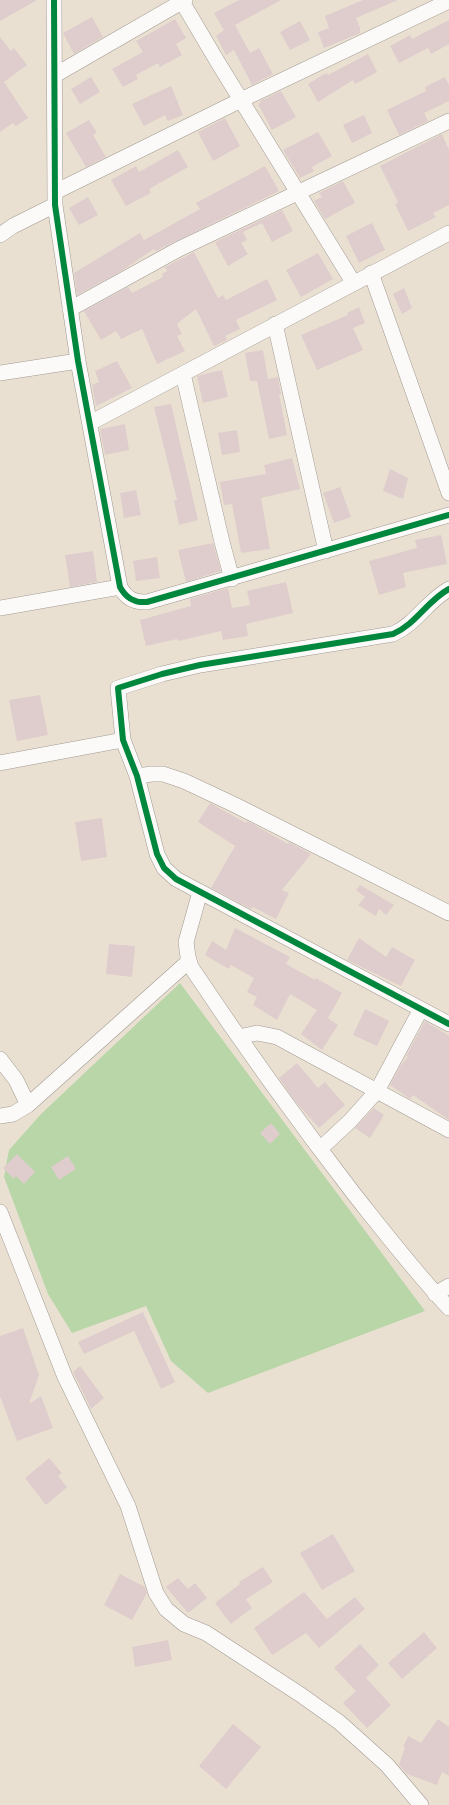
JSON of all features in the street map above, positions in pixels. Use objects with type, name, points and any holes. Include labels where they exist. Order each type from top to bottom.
[{"type":"street","points":[[54,0],[55,199],[78,361],[120,587],[126,596],[136,602],[141,603],[232,579],[449,515]]},
{"type":"street","points":[[54,75],[183,1],[241,100],[354,282]]},
{"type":"street","points":[[0,235],[55,199],[241,100],[449,1]]},
{"type":"street","points":[[70,309],[179,249],[449,121]]},
{"type":"street","points":[[90,423],[449,233]]},
{"type":"street","points":[[371,273],[449,493]]},
{"type":"street","points":[[275,324],[326,551]]},
{"type":"street","points":[[0,373],[78,361]]},
{"type":"street","points":[[183,374],[232,579]]},
{"type":"street","points":[[0,608],[120,587]]},
{"type":"street","points":[[449,589],[427,605],[408,626],[393,634],[200,665],[162,674],[118,688],[124,740],[137,776],[160,860],[169,874],[200,892],[449,1024]]},
{"type":"street","points":[[0,763],[124,740]]},
{"type":"street","points":[[137,776],[163,774],[184,781],[235,805],[449,913]]},
{"type":"street","points":[[200,892],[186,942],[191,967],[239,1037],[320,1149],[380,1227],[435,1294],[449,1308]]},
{"type":"street","points":[[2,1120],[28,1105],[189,961]]},
{"type":"street","points":[[320,1149],[350,1121],[377,1091],[421,1009]]},
{"type":"street","points":[[239,1037],[256,1033],[277,1037],[449,1130]]},
{"type":"street","points":[[0,1059],[16,1080],[28,1105]]},
{"type":"street","points":[[0,1212],[65,1377],[128,1506],[156,1593],[166,1609],[184,1624],[206,1633],[339,1722],[387,1765],[421,1805]]},
{"type":"street","points":[[435,1294],[449,1286]]},
{"type":"green space","points":[[180,983],[425,1311],[208,1393],[171,1361],[146,1306],[72,1333],[48,1294],[4,1177],[9,1150],[41,1114]]},
{"type":"building","points":[[0,0],[37,0],[0,21]]},
{"type":"building","points":[[239,0],[281,0],[235,25],[250,53],[259,48],[273,74],[252,85],[234,50],[226,55],[216,36],[224,30],[214,13]]},
{"type":"building","points":[[363,0],[398,0],[356,18],[360,28],[360,33],[324,48],[318,32],[329,28],[325,16]]},
{"type":"building","points":[[92,17],[103,37],[74,54],[63,33]]},
{"type":"building","points":[[175,19],[186,38],[176,44],[182,55],[160,67],[158,63],[136,75],[138,79],[123,87],[112,69],[143,52],[136,41]]},
{"type":"building","points":[[449,20],[449,44],[431,54],[428,48],[399,63],[390,46],[410,35],[412,39]]},
{"type":"building","points":[[300,21],[310,40],[290,50],[280,32]]},
{"type":"building","points":[[0,37],[11,51],[14,48],[27,65],[4,82],[28,118],[16,126],[13,123],[0,132]]},
{"type":"building","points":[[368,54],[377,72],[355,84],[353,80],[318,102],[308,84],[326,73],[328,75]]},
{"type":"building","points":[[91,77],[100,92],[80,104],[71,89]]},
{"type":"building","points":[[445,77],[449,85],[449,101],[424,113],[428,121],[399,135],[387,110],[426,91],[425,87]]},
{"type":"building","points":[[171,86],[183,115],[168,121],[165,115],[144,126],[132,104]]},
{"type":"building","points":[[281,91],[296,117],[272,130],[258,104],[261,102],[260,101]]},
{"type":"building","points":[[364,115],[372,133],[352,143],[343,125]]},
{"type":"building","points":[[225,118],[240,146],[213,161],[198,132]]},
{"type":"building","points":[[89,120],[97,133],[93,135],[106,157],[86,167],[66,133]]},
{"type":"building","points":[[318,132],[332,156],[312,167],[314,171],[300,178],[283,150]]},
{"type":"building","points":[[442,134],[449,150],[449,205],[433,213],[436,217],[408,231],[395,204],[398,202],[380,166]]},
{"type":"building","points":[[178,150],[188,167],[149,189],[151,193],[126,206],[111,180],[136,166],[139,172]]},
{"type":"building","points":[[265,166],[279,191],[156,251],[154,249],[118,273],[77,295],[74,273],[140,233],[144,240],[200,209],[196,203]]},
{"type":"building","points":[[343,181],[355,203],[325,219],[314,201],[322,197],[319,193]]},
{"type":"building","points":[[88,197],[98,215],[79,225],[69,208]]},
{"type":"building","points":[[282,210],[293,231],[272,242],[262,223],[243,232],[247,240],[241,243],[248,254],[228,266],[215,242]]},
{"type":"building","points":[[372,223],[385,250],[359,263],[346,236]]},
{"type":"building","points":[[194,252],[218,298],[223,295],[226,300],[267,279],[277,300],[236,320],[240,329],[225,336],[227,340],[214,346],[196,309],[177,324],[182,334],[177,336],[185,351],[157,364],[142,329],[121,339],[116,331],[101,340],[84,311],[128,287],[132,293],[163,277],[162,274],[167,271],[165,267]]},
{"type":"building","points":[[318,253],[333,279],[301,297],[286,270]]},
{"type":"building","points":[[404,288],[412,308],[402,314],[393,294]]},
{"type":"building","points":[[359,307],[365,323],[353,328],[363,350],[317,370],[301,335],[348,315],[347,313]]},
{"type":"building","points":[[263,350],[268,379],[278,377],[281,394],[279,394],[287,435],[269,439],[257,381],[250,381],[245,353]]},
{"type":"building","points":[[117,361],[132,388],[96,406],[92,385],[99,382],[95,371]]},
{"type":"building","points":[[222,370],[228,397],[203,403],[197,376]]},
{"type":"building","points":[[171,404],[198,520],[179,525],[174,501],[177,500],[154,407]]},
{"type":"building","points":[[125,424],[129,450],[105,455],[100,429]]},
{"type":"building","points":[[237,430],[240,452],[222,455],[218,433]]},
{"type":"building","points":[[292,458],[300,489],[261,498],[270,549],[241,553],[232,504],[224,505],[220,482],[266,474],[264,465]]},
{"type":"building","points":[[390,469],[408,478],[403,499],[383,491]]},
{"type":"building","points":[[340,487],[351,517],[334,523],[323,493]]},
{"type":"building","points":[[136,490],[141,515],[124,518],[120,493]]},
{"type":"building","points":[[441,535],[447,564],[403,573],[406,587],[379,595],[369,561],[417,548],[415,540]]},
{"type":"building","points":[[213,543],[221,571],[186,582],[178,550]]},
{"type":"building","points":[[93,551],[97,582],[70,587],[65,555]]},
{"type":"building","points":[[157,557],[160,578],[136,581],[133,561]]},
{"type":"building","points":[[286,582],[293,613],[246,624],[248,636],[223,640],[221,631],[178,641],[177,639],[146,646],[140,620],[191,606],[190,599],[228,588],[232,608],[250,605],[247,591]]},
{"type":"building","points":[[40,695],[48,735],[17,741],[9,700]]},
{"type":"building","points":[[210,803],[246,823],[247,821],[288,844],[289,842],[311,854],[282,890],[289,893],[276,919],[253,907],[251,909],[211,888],[235,846],[198,822]]},
{"type":"building","points":[[102,818],[107,857],[81,861],[75,822]]},
{"type":"building","points":[[360,885],[394,905],[386,915],[379,909],[376,916],[358,905],[365,897],[356,890]]},
{"type":"building","points":[[235,928],[290,957],[286,964],[315,980],[316,978],[342,993],[328,1018],[338,1025],[322,1050],[301,1034],[317,1010],[290,994],[277,1020],[253,1005],[257,997],[247,992],[254,978],[231,965],[229,969],[205,955],[212,941],[226,950]]},
{"type":"building","points":[[359,938],[386,957],[392,947],[415,960],[401,986],[347,960]]},
{"type":"building","points":[[109,944],[135,946],[132,977],[106,974]]},
{"type":"building","points":[[365,1009],[389,1021],[377,1046],[353,1035]]},
{"type":"building","points":[[425,1021],[449,1036],[449,1120],[413,1095],[410,1099],[390,1085],[401,1065],[408,1057],[406,1056]]},
{"type":"building","points":[[297,1063],[318,1088],[325,1082],[345,1105],[319,1128],[295,1101],[279,1078]]},
{"type":"building","points":[[374,1108],[384,1115],[370,1138],[355,1128]]},
{"type":"building","points":[[271,1123],[280,1134],[270,1144],[260,1133]]},
{"type":"building","points":[[17,1154],[35,1172],[24,1184],[16,1176],[14,1179],[3,1168]]},
{"type":"building","points":[[68,1156],[76,1169],[59,1180],[51,1167]]},
{"type":"building","points":[[143,1312],[175,1382],[161,1389],[134,1331],[84,1354],[78,1342]]},
{"type":"building","points":[[23,1328],[39,1375],[29,1404],[41,1396],[53,1428],[17,1441],[0,1396],[0,1336]]},
{"type":"building","points":[[80,1366],[104,1398],[91,1409],[73,1372]]},
{"type":"building","points":[[49,1458],[62,1473],[58,1476],[67,1487],[46,1505],[25,1478]]},
{"type":"building","points":[[333,1534],[355,1571],[322,1590],[300,1553]]},
{"type":"building","points":[[263,1567],[273,1582],[246,1599],[252,1608],[231,1624],[215,1603],[240,1584],[239,1582]]},
{"type":"building","points":[[120,1574],[145,1587],[147,1593],[132,1620],[104,1605]]},
{"type":"building","points":[[178,1578],[188,1589],[195,1583],[207,1598],[188,1613],[166,1587]]},
{"type":"building","points":[[304,1592],[327,1619],[355,1597],[365,1609],[319,1648],[306,1633],[272,1655],[254,1628]]},
{"type":"building","points":[[424,1632],[437,1648],[402,1679],[388,1663]]},
{"type":"building","points":[[168,1640],[172,1660],[135,1667],[132,1647]]},
{"type":"building","points":[[360,1644],[379,1665],[366,1678],[391,1705],[367,1728],[343,1703],[356,1691],[334,1668]]},
{"type":"building","points":[[438,1719],[449,1727],[449,1776],[442,1772],[437,1785],[407,1774],[399,1765],[405,1747],[403,1747],[408,1736],[421,1743]]},
{"type":"building","points":[[233,1724],[261,1747],[226,1789],[199,1766]]},
{"type":"cycle path","points":[[54,0],[55,205],[78,361],[120,587],[122,591],[134,601],[147,602],[449,515]]},
{"type":"cycle path","points":[[449,589],[434,600],[415,619],[401,630],[393,634],[200,665],[162,674],[118,688],[123,740],[137,776],[157,854],[164,868],[176,879],[449,1024]]}]
